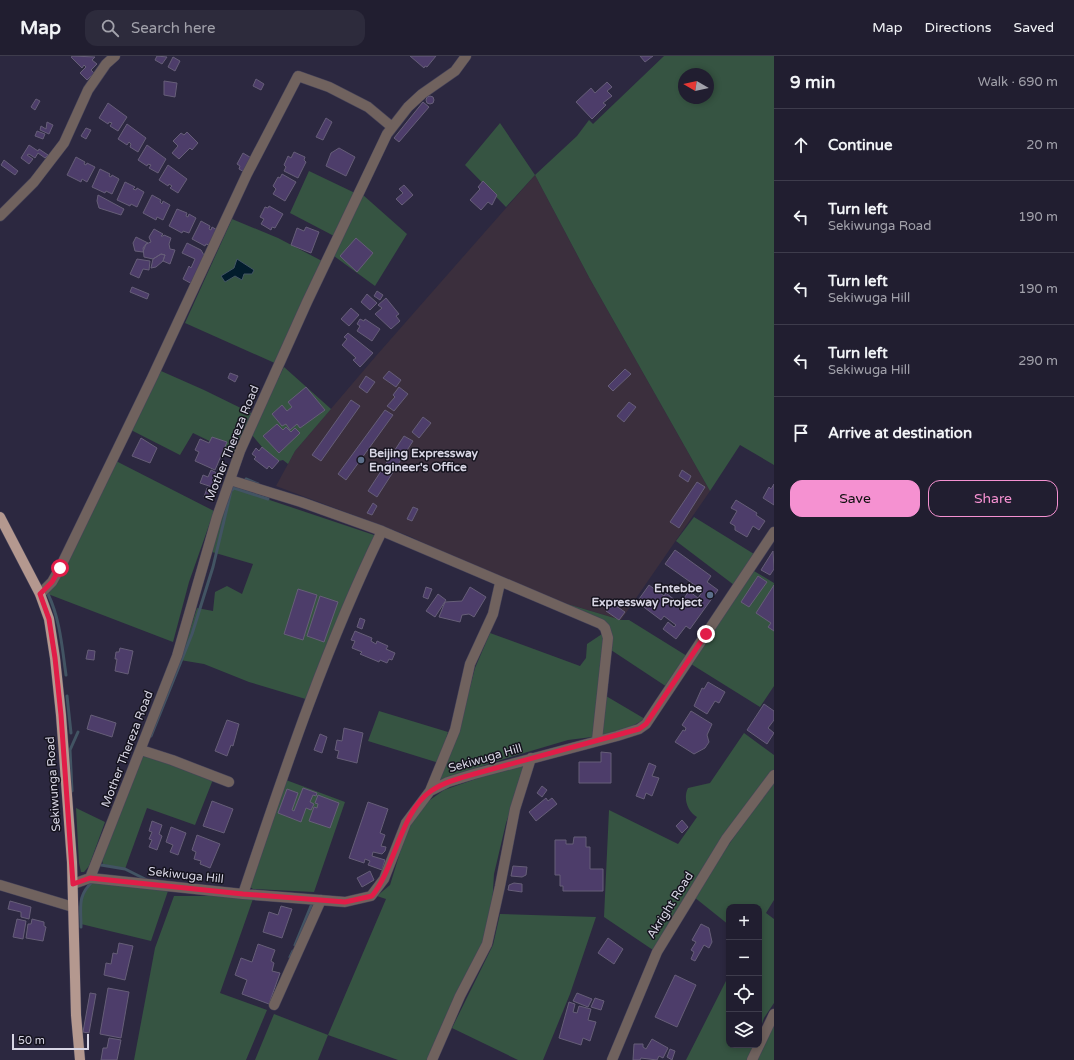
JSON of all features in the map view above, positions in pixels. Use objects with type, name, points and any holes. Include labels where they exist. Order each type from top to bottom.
[{"type":"main road","name":"Sekiwunga Road","points":[[0,517],[40,594],[49,619],[55,658],[61,715],[73,884],[76,1015],[80,1060]]},
{"type":"street","points":[[0,216],[34,182],[64,143],[88,90],[106,64],[115,56]]},
{"type":"street","name":"Mother Thereza Road","points":[[90,878],[177,656],[217,517],[240,451],[307,302],[382,144],[392,127],[408,107],[422,94],[455,71],[466,56]]},
{"type":"street","points":[[40,594],[52,582],[60,568],[152,378],[248,174],[298,76],[334,89],[368,107],[392,127]]},
{"type":"street","points":[[230,480],[301,502],[382,531],[601,624],[605,628],[608,638],[597,740]]},
{"type":"street","points":[[243,894],[308,706],[348,607],[382,531]]},
{"type":"street","name":"Sekiwuga Hill","points":[[90,878],[243,894],[321,900],[354,902],[372,896],[384,879],[406,823],[430,791],[448,782],[639,729],[646,724],[774,532]]},
{"type":"street","points":[[430,791],[455,730],[470,664],[493,614],[500,582]]},
{"type":"street","points":[[141,750],[229,782]]},
{"type":"street","points":[[432,1060],[460,996],[487,944],[515,809],[531,758]]},
{"type":"street","name":"Akright Road","points":[[612,1060],[656,952],[726,839],[774,776]]},
{"type":"street","points":[[73,884],[90,878]]},
{"type":"street","points":[[0,885],[73,907]]},
{"type":"street","points":[[274,1005],[321,900]]},
{"type":"street","points":[[752,1060],[774,1014]]},
{"type":"shaded area","points":[[535,175],[590,279],[710,491],[621,620],[564,603],[503,581],[409,536],[276,486],[295,451],[376,356]]},
{"type":"green space","points":[[664,56],[774,56],[774,465],[740,445],[710,491],[590,279],[535,175],[577,136],[589,120],[593,124]]},
{"type":"green space","points":[[500,123],[535,175],[506,207],[465,165]]},
{"type":"green space","points":[[309,171],[355,193],[334,236],[290,213]]},
{"type":"green space","points":[[363,195],[407,234],[375,286],[334,256]]},
{"type":"green space","points":[[232,219],[278,238],[322,261],[277,364],[185,323]]},
{"type":"green space","points":[[284,367],[331,409],[295,451],[288,464],[283,460],[279,461],[262,447],[252,435],[260,414]]},
{"type":"green space","points":[[161,371],[253,414],[234,453],[193,433],[180,455],[131,430]]},
{"type":"green space","points":[[116,461],[214,511],[189,582],[173,642],[48,594],[71,555]]},
{"type":"green space","points":[[234,488],[377,536],[309,700],[249,682],[204,664],[180,660],[197,608],[213,611],[215,592],[227,586],[242,594],[253,564],[212,552],[223,509]]},
{"type":"green space","points":[[694,517],[754,554],[734,585],[676,541]]},
{"type":"green space","points":[[754,571],[774,583],[774,686],[760,707],[691,664]]},
{"type":"green space","points":[[564,603],[621,620],[629,620],[687,656],[667,687],[608,648],[606,696],[645,719],[627,729],[608,735],[568,740],[494,762],[438,782],[466,702],[475,668],[490,633],[580,666],[586,658],[587,644],[605,632]]},
{"type":"green space","points":[[379,711],[448,732],[439,763],[368,741]]},
{"type":"green space","points":[[744,733],[774,755],[774,770],[758,789],[653,950],[604,917],[609,810],[678,844],[697,817],[688,808],[686,796],[688,788],[710,783]]},
{"type":"green space","points":[[145,748],[214,777],[195,825],[147,808],[125,869],[103,864],[101,857]]},
{"type":"green space","points":[[519,764],[526,766],[506,823],[494,874],[492,907],[486,937],[427,1060],[398,1060],[328,1035],[386,899],[377,896],[390,885],[406,833],[420,807],[444,790]]},
{"type":"green space","points":[[286,780],[345,802],[314,892],[253,889],[250,887]]},
{"type":"green space","points":[[774,780],[774,900],[766,913],[774,919],[774,1003],[762,1024],[762,904],[726,904],[726,923],[694,897]]},
{"type":"green space","points":[[76,808],[105,822],[89,866],[84,872],[81,872],[79,863]]},
{"type":"green space","points":[[95,879],[169,888],[151,941],[81,924],[82,900],[86,890]]},
{"type":"green space","points":[[174,896],[254,896],[220,993],[267,1010],[246,1060],[134,1060],[155,948]]},
{"type":"green space","points":[[500,914],[596,917],[570,994],[543,1060],[518,1060],[452,1028],[493,945]]},
{"type":"green space","points":[[726,981],[726,1048],[753,1048],[747,1060],[686,1060]]},
{"type":"green space","points":[[274,1014],[328,1035],[318,1060],[255,1060]]},
{"type":"green space","points":[[774,1019],[774,1060],[753,1060],[759,1048],[762,1048],[762,1042]]},
{"type":"water","points":[[237,259],[254,270],[252,274],[244,274],[242,280],[235,276],[225,282],[221,276],[234,268]]},
{"type":"building","points":[[157,56],[167,57],[162,64],[155,60]]},
{"type":"building","points":[[410,56],[436,56],[427,67],[425,66],[424,68]]},
{"type":"building","points":[[640,56],[653,56],[645,62]]},
{"type":"building","points":[[71,57],[95,57],[92,60],[97,64],[91,70],[94,73],[87,80],[80,73],[86,67],[84,65],[82,68]]},
{"type":"building","points":[[173,57],[180,61],[175,71],[168,67]]},
{"type":"building","points":[[256,79],[264,84],[261,90],[253,86]]},
{"type":"building","points":[[164,81],[177,83],[175,97],[164,95]]},
{"type":"building","points":[[607,82],[612,87],[607,91],[612,96],[603,103],[606,105],[592,119],[576,102],[591,88],[595,93]]},
{"type":"building","points":[[428,96],[432,96],[434,100],[432,104],[428,104],[426,102],[426,98]]},
{"type":"building","points":[[36,99],[40,101],[35,110],[31,107]]},
{"type":"building","points":[[423,102],[429,107],[399,142],[394,138]]},
{"type":"building","points":[[108,103],[127,117],[118,131],[110,126],[112,123],[109,122],[108,124],[99,118]]},
{"type":"building","points":[[326,118],[332,122],[323,140],[316,137]]},
{"type":"building","points":[[47,122],[53,125],[49,134],[40,130],[41,126],[46,129]]},
{"type":"building","points":[[127,124],[146,138],[138,152],[130,147],[131,144],[129,142],[127,145],[118,139]]},
{"type":"building","points":[[86,128],[91,130],[86,139],[81,136]]},
{"type":"building","points":[[37,131],[45,134],[43,139],[35,136]]},
{"type":"building","points":[[187,132],[198,143],[192,150],[190,148],[179,159],[172,153],[178,146],[173,141],[181,133],[184,135]]},
{"type":"building","points":[[29,145],[48,155],[45,158],[38,153],[35,158],[29,154],[27,155],[33,159],[29,164],[21,158]]},
{"type":"building","points":[[147,145],[166,159],[158,173],[149,168],[151,165],[148,164],[147,166],[138,160]]},
{"type":"building","points":[[339,148],[355,157],[346,176],[326,166],[331,153]]},
{"type":"building","points":[[294,152],[305,157],[304,160],[306,162],[298,178],[284,171],[286,167],[284,165],[288,156],[291,158]]},
{"type":"building","points":[[243,153],[253,159],[246,173],[239,169],[240,166],[237,164]]},
{"type":"building","points":[[76,157],[85,162],[84,164],[86,165],[87,163],[95,167],[87,182],[82,179],[81,182],[67,175]]},
{"type":"building","points":[[4,160],[18,171],[15,175],[1,165]]},
{"type":"building","points":[[168,165],[187,179],[178,193],[170,188],[172,186],[169,184],[168,186],[159,180]]},
{"type":"building","points":[[100,169],[110,174],[109,176],[111,177],[112,175],[119,179],[112,194],[106,191],[105,193],[92,187]]},
{"type":"building","points":[[282,174],[296,182],[285,201],[273,194],[276,189],[273,186],[278,177],[280,178]]},
{"type":"building","points":[[483,181],[497,195],[492,205],[488,202],[481,210],[470,200],[480,189],[478,187]]},
{"type":"building","points":[[125,182],[135,187],[133,189],[136,190],[137,188],[144,192],[137,207],[131,204],[130,206],[117,200]]},
{"type":"building","points":[[404,185],[413,195],[402,205],[396,199],[403,193],[399,189]]},
{"type":"building","points":[[98,195],[124,209],[121,215],[99,208],[97,201]]},
{"type":"building","points":[[152,195],[161,200],[160,202],[162,204],[163,201],[170,205],[163,220],[157,217],[156,220],[143,213]]},
{"type":"building","points":[[269,206],[283,214],[275,228],[272,227],[271,230],[261,224],[264,219],[260,217],[265,207],[268,208]]},
{"type":"building","points":[[177,209],[187,213],[186,216],[188,217],[189,214],[196,218],[189,233],[183,231],[182,233],[169,226]]},
{"type":"building","points":[[201,221],[210,226],[209,229],[211,230],[212,227],[219,231],[212,246],[206,244],[205,246],[192,239]]},
{"type":"building","points":[[306,227],[319,232],[311,253],[291,245],[297,228],[304,231]]},
{"type":"building","points":[[154,229],[163,234],[161,236],[164,235],[171,238],[169,244],[170,249],[175,250],[170,264],[163,261],[165,255],[161,254],[153,259],[144,257],[143,248],[146,244],[151,242],[149,237]]},
{"type":"building","points":[[136,237],[148,243],[146,244],[143,252],[135,251],[133,243]]},
{"type":"building","points":[[356,238],[373,253],[357,272],[340,256]]},
{"type":"building","points":[[187,243],[201,250],[205,257],[194,285],[183,279],[189,266],[191,268],[195,259],[182,253]]},
{"type":"building","points":[[161,254],[165,255],[163,261],[156,267],[151,268],[153,259]]},
{"type":"building","points":[[137,259],[150,261],[149,270],[143,269],[139,278],[130,274]]},
{"type":"building","points":[[132,287],[149,294],[147,299],[130,292]]},
{"type":"building","points":[[377,291],[383,295],[380,300],[374,296]]},
{"type":"building","points":[[367,294],[377,303],[370,310],[361,302]]},
{"type":"building","points":[[386,298],[399,314],[396,316],[400,321],[391,329],[375,314],[382,308],[378,305]]},
{"type":"building","points":[[351,308],[359,315],[349,326],[341,319]]},
{"type":"building","points":[[360,319],[364,321],[365,319],[380,329],[372,341],[357,331],[360,326],[357,324]]},
{"type":"building","points":[[348,333],[373,353],[360,367],[353,360],[356,358],[342,345],[347,339],[344,337]]},
{"type":"building","points":[[625,369],[631,374],[613,391],[608,386]]},
{"type":"building","points":[[389,371],[401,380],[396,387],[383,378]]},
{"type":"building","points":[[230,373],[238,376],[235,382],[228,378]]},
{"type":"building","points":[[366,376],[375,382],[367,393],[359,387]]},
{"type":"building","points":[[306,387],[325,410],[300,428],[297,424],[290,430],[286,424],[282,426],[272,414],[282,405],[287,411],[292,407],[288,402]]},
{"type":"building","points":[[399,387],[408,394],[394,411],[387,406],[395,397],[393,395]]},
{"type":"building","points":[[351,400],[360,406],[321,461],[312,455]]},
{"type":"building","points":[[629,402],[636,407],[624,422],[617,416]]},
{"type":"building","points":[[385,410],[393,415],[346,480],[338,474]]},
{"type":"building","points":[[423,417],[431,423],[419,438],[412,432]]},
{"type":"building","points":[[277,424],[283,430],[286,427],[291,432],[295,428],[300,433],[279,453],[263,436]]},
{"type":"building","points":[[404,436],[413,441],[377,497],[368,491]]},
{"type":"building","points":[[212,437],[227,442],[215,470],[195,461],[199,452],[195,450],[200,439],[209,443]]},
{"type":"building","points":[[141,438],[157,448],[150,463],[132,456]]},
{"type":"building","points":[[262,447],[279,461],[272,469],[269,466],[267,469],[254,459],[256,457],[252,454],[256,448],[259,451]]},
{"type":"building","points":[[211,470],[217,473],[212,487],[200,483],[203,475],[208,477]]},
{"type":"building","points":[[682,470],[691,476],[688,482],[679,476]]},
{"type":"building","points":[[697,482],[705,487],[679,528],[670,522]]},
{"type":"building","points":[[774,484],[774,505],[763,498],[769,487],[771,489]]},
{"type":"building","points":[[207,488],[212,490],[209,499],[204,497]]},
{"type":"building","points":[[736,500],[757,513],[756,515],[765,521],[759,530],[753,526],[747,537],[735,530],[735,526],[730,523],[737,511],[731,508]]},
{"type":"building","points":[[373,503],[377,506],[372,515],[367,513]]},
{"type":"building","points":[[413,507],[418,509],[412,521],[407,519]]},
{"type":"building","points":[[675,550],[711,576],[707,582],[718,590],[690,629],[686,626],[676,639],[663,629],[668,622],[674,627],[676,625],[664,616],[661,620],[637,602],[649,585],[664,596],[666,593],[680,604],[689,591],[698,598],[703,591],[665,564]]},
{"type":"building","points":[[773,551],[774,569],[770,575],[761,570]]},
{"type":"building","points":[[758,576],[767,582],[749,607],[741,602]]},
{"type":"building","points":[[774,585],[774,631],[768,627],[771,623],[756,613]]},
{"type":"building","points":[[426,587],[432,589],[428,599],[423,597]]},
{"type":"building","points":[[470,587],[486,597],[474,617],[469,614],[462,615],[460,622],[439,617],[445,602],[462,601]]},
{"type":"building","points":[[298,589],[317,595],[303,640],[284,634]]},
{"type":"building","points":[[438,594],[446,600],[435,617],[426,611]]},
{"type":"building","points":[[320,596],[338,602],[324,642],[307,636]]},
{"type":"building","points":[[612,603],[625,612],[619,620],[606,611]]},
{"type":"building","points":[[360,618],[365,620],[362,629],[357,627]]},
{"type":"building","points":[[355,631],[372,638],[371,641],[376,644],[377,641],[388,646],[386,649],[395,653],[392,660],[389,659],[387,663],[380,660],[379,662],[360,654],[362,652],[352,648],[355,641],[351,640]]},
{"type":"building","points":[[120,648],[133,651],[128,674],[115,671],[117,659],[115,659],[116,652],[119,652]]},
{"type":"building","points":[[88,650],[95,651],[94,660],[86,659]]},
{"type":"building","points":[[708,682],[725,692],[719,703],[715,701],[707,714],[694,706],[702,688],[704,689]]},
{"type":"building","points":[[764,704],[774,711],[774,720],[768,728],[774,733],[767,744],[747,730]]},
{"type":"building","points":[[691,711],[712,724],[707,735],[709,742],[705,748],[694,754],[675,742],[683,730],[685,731],[686,728],[682,725]]},
{"type":"building","points":[[91,715],[116,723],[112,737],[87,729]]},
{"type":"building","points":[[227,720],[239,724],[233,746],[231,745],[227,756],[215,751]]},
{"type":"building","points":[[344,728],[363,733],[357,763],[337,758],[339,751],[335,750],[337,740],[342,741]]},
{"type":"building","points":[[320,734],[327,737],[322,753],[314,750]]},
{"type":"building","points":[[601,752],[611,753],[611,783],[579,783],[579,762],[601,762]]},
{"type":"building","points":[[649,763],[656,766],[652,776],[659,778],[652,796],[646,793],[644,799],[636,796]]},
{"type":"building","points":[[542,786],[547,790],[542,797],[537,793]]},
{"type":"building","points":[[303,788],[317,793],[316,796],[313,795],[310,802],[314,804],[311,810],[306,808],[301,822],[278,813],[287,789],[298,793],[292,810],[294,811]]},
{"type":"building","points":[[318,795],[339,803],[330,828],[309,821],[314,807],[317,808],[318,804],[315,803]]},
{"type":"building","points":[[546,798],[548,801],[552,798],[557,804],[536,821],[529,812]]},
{"type":"building","points":[[212,801],[233,809],[224,833],[203,826]]},
{"type":"building","points":[[368,802],[388,809],[380,833],[385,835],[381,846],[386,847],[385,851],[382,854],[373,852],[372,856],[385,860],[382,870],[368,865],[370,861],[365,859],[364,863],[349,858]]},
{"type":"building","points":[[682,820],[688,827],[682,833],[676,826]]},
{"type":"building","points":[[152,821],[162,825],[159,834],[162,836],[157,850],[149,847],[152,840],[149,839],[152,832],[149,831]]},
{"type":"building","points":[[171,827],[186,833],[178,855],[170,852],[173,845],[166,842]]},
{"type":"building","points":[[197,835],[220,844],[210,868],[200,864],[201,861],[194,859],[196,852],[192,850]]},
{"type":"building","points":[[574,837],[586,837],[586,847],[590,847],[590,869],[603,869],[603,891],[563,891],[563,886],[560,886],[560,875],[555,875],[555,840],[566,840],[566,844],[573,844]]},
{"type":"building","points":[[513,866],[527,867],[526,875],[522,877],[511,876]]},
{"type":"building","points":[[370,871],[374,880],[362,887],[357,878]]},
{"type":"building","points":[[514,883],[522,884],[522,892],[508,890],[509,885]]},
{"type":"building","points":[[10,901],[31,907],[29,919],[21,917],[21,912],[8,909]]},
{"type":"building","points":[[281,906],[292,909],[282,938],[263,932],[269,912],[278,915]]},
{"type":"building","points":[[17,919],[26,921],[23,939],[13,937]]},
{"type":"building","points":[[32,919],[44,922],[44,926],[46,927],[43,941],[26,938],[28,924],[31,924]]},
{"type":"building","points":[[701,924],[709,928],[712,942],[709,948],[704,945],[695,961],[691,959],[694,952],[691,950],[696,942],[692,940]]},
{"type":"building","points":[[608,938],[623,949],[614,964],[598,953]]},
{"type":"building","points":[[119,943],[133,946],[125,980],[104,975],[106,963],[111,964],[113,953],[117,954]]},
{"type":"building","points":[[258,944],[275,950],[271,961],[274,963],[272,971],[280,973],[269,1004],[242,994],[247,980],[235,975],[241,958],[252,962]]},
{"type":"building","points":[[675,975],[696,985],[677,1027],[655,1017]]},
{"type":"building","points":[[108,988],[129,992],[121,1038],[100,1034]]},
{"type":"building","points":[[90,993],[96,994],[89,1033],[83,1032]]},
{"type":"building","points":[[577,993],[592,999],[588,1007],[573,1001]]},
{"type":"building","points":[[595,998],[604,1001],[601,1010],[591,1007]]},
{"type":"building","points":[[569,1002],[575,1004],[573,1012],[577,1013],[579,1006],[591,1009],[588,1020],[596,1022],[590,1041],[583,1038],[581,1045],[559,1038]]},
{"type":"building","points":[[109,1038],[121,1040],[117,1060],[101,1060],[103,1048],[107,1048]]},
{"type":"building","points":[[652,1039],[668,1048],[663,1058],[659,1056],[657,1060],[641,1058],[640,1060],[633,1060],[634,1044],[643,1044],[643,1047],[646,1049]]},
{"type":"building","points":[[670,1049],[675,1051],[672,1060],[667,1057]]},
{"type":"waterway","points":[[246,479],[258,484]]},
{"type":"waterway","points":[[151,736],[192,634],[213,567],[231,491],[234,488],[268,499]]},
{"type":"waterway","points":[[48,594],[58,623],[66,675]]},
{"type":"waterway","points":[[67,696],[71,733]]},
{"type":"waterway","points":[[72,791],[70,750],[78,732]]},
{"type":"waterway","points":[[101,865],[125,869],[147,880]]},
{"type":"waterway","points":[[81,927],[82,897],[88,886],[93,881]]},
{"type":"waterway","points":[[295,945],[313,901]]},
{"type":"waterway","points":[[290,957],[293,951]]},
{"type":"place","name":"Beijing Expressway Engineer's Office","points":[[361,460]]},
{"type":"place","name":"Entebbe Expressway Project","points":[[710,595]]},
{"type":"route","points":[[60,568],[50,585],[40,594],[49,619],[55,658],[61,715],[73,884],[90,878],[243,894],[345,902],[363,900],[372,896],[384,879],[406,823],[430,791],[448,782],[474,774],[639,729],[646,724],[706,634]]}]
